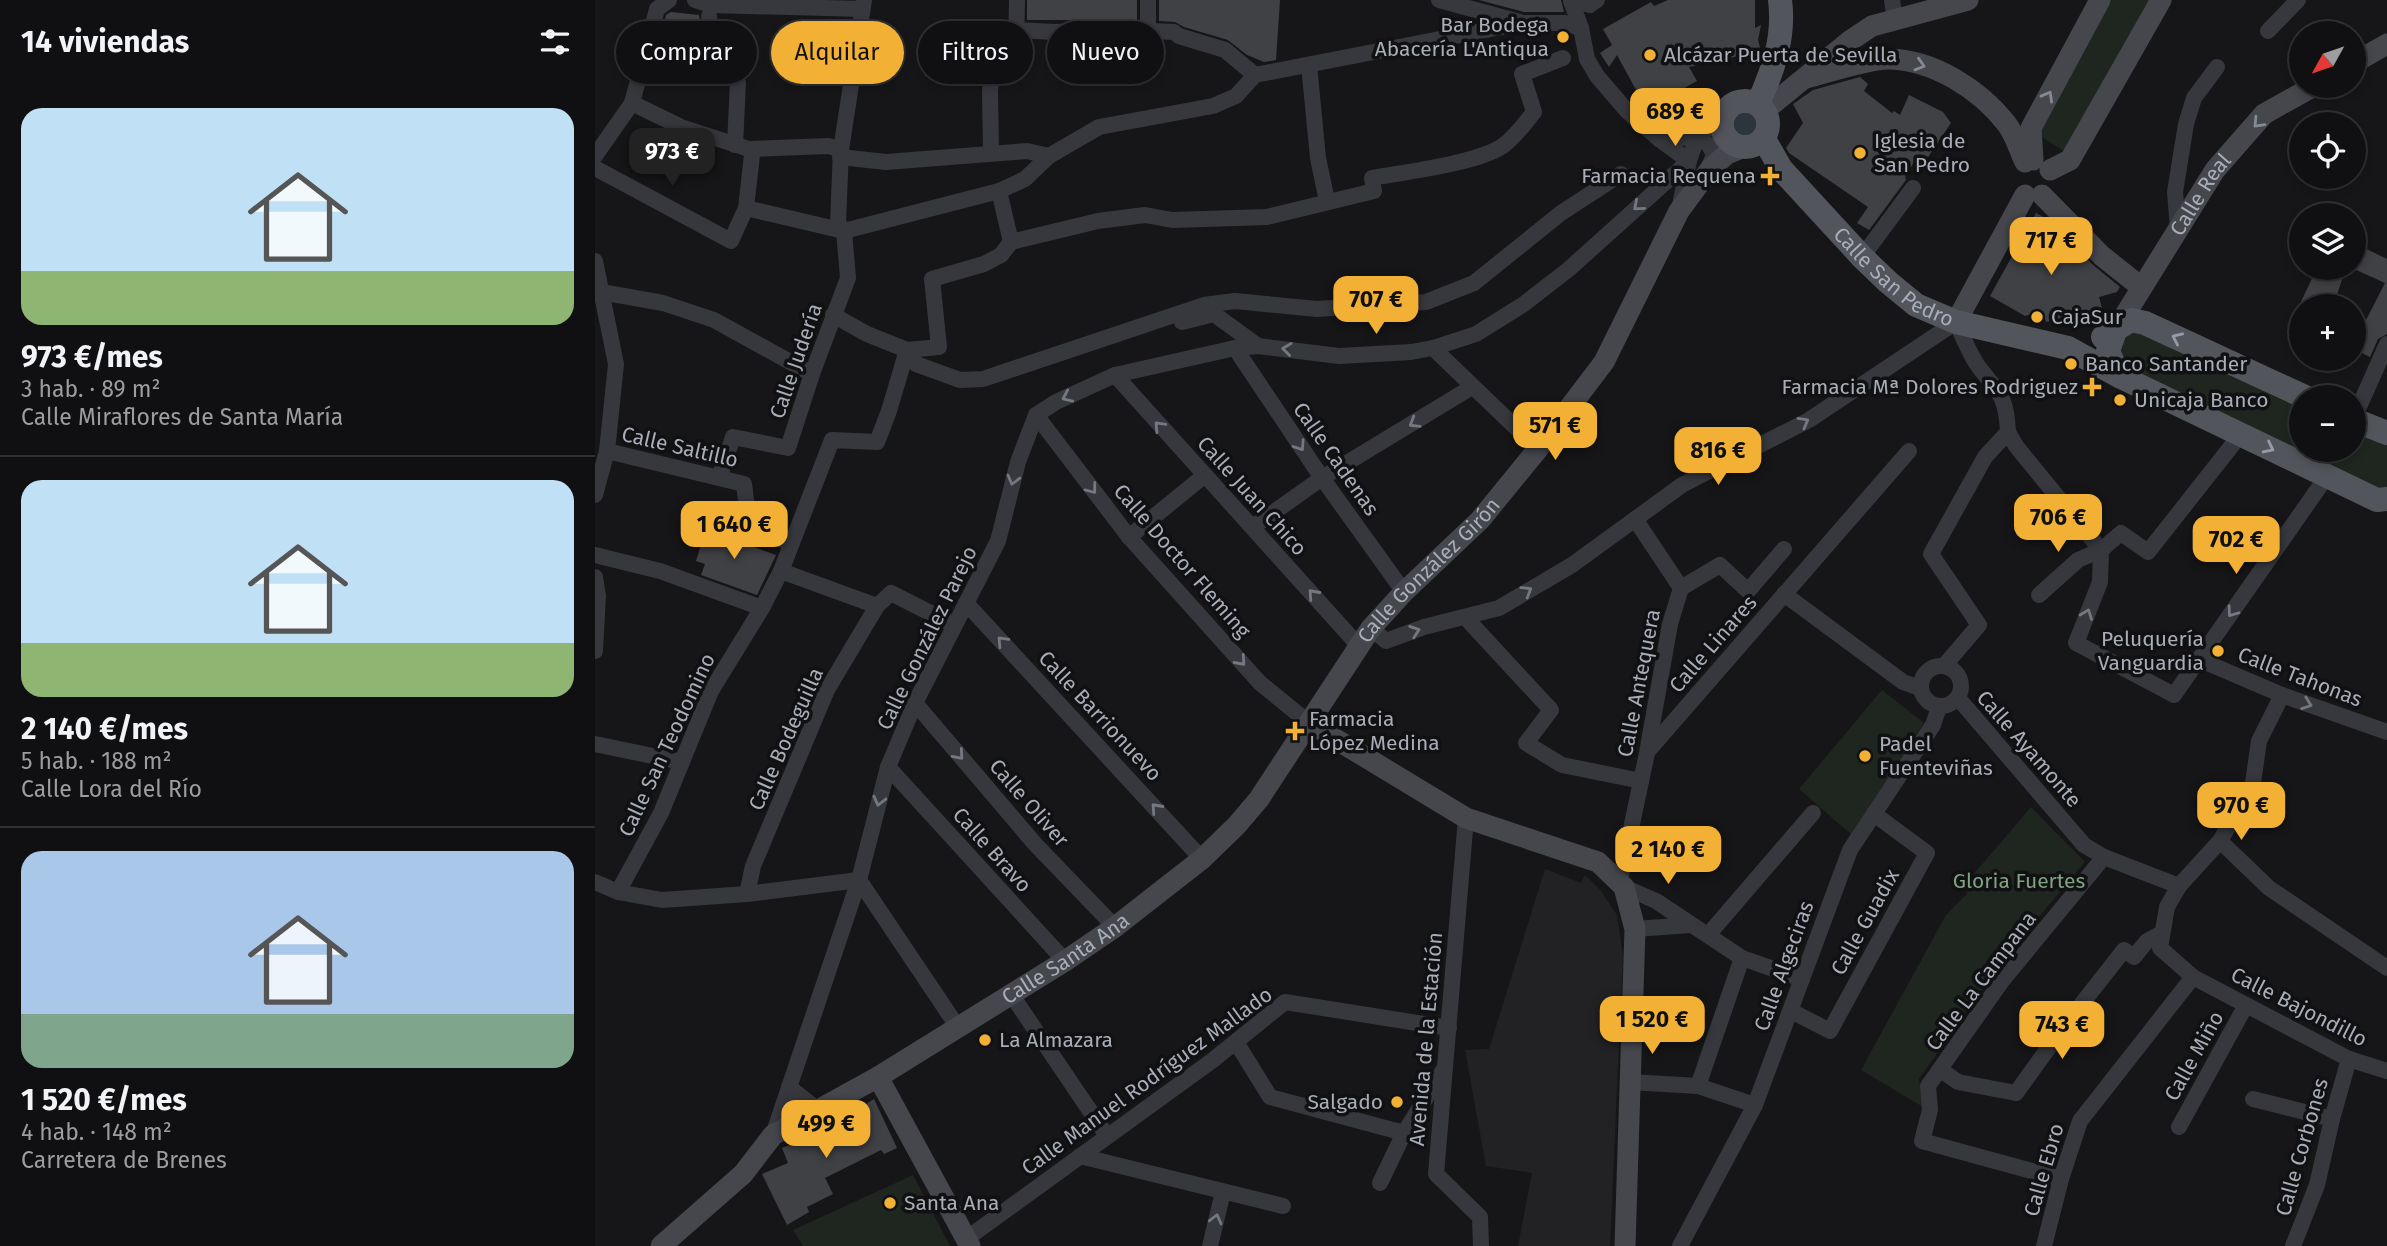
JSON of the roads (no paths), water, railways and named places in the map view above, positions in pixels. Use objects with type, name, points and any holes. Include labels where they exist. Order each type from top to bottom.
[{"type":"main road","points":[[1761,107],[1744,101],[1726,110],[1722,122],[1724,135],[1734,145],[1741,148],[1754,146],[1764,139],[1769,125],[1761,107],[1774,67],[1783,20],[1780,0]]},
{"type":"main road","name":"Calle San Pedro","points":[[1764,139],[1781,169],[1862,257],[1916,305],[1956,322],[2068,348]]},
{"type":"main road","points":[[2068,348],[2094,342],[2131,320],[2145,323],[2289,390]]},
{"type":"main road","points":[[2115,331],[2108,351],[2119,376]]},
{"type":"main road","points":[[2068,348],[2119,376],[2377,500],[2387,499]]},
{"type":"main road","points":[[2366,425],[2387,433]]},
{"type":"street","points":[[695,0],[710,5],[863,5]]},
{"type":"street","points":[[1016,21],[1017,0]]},
{"type":"street","points":[[1148,21],[1149,0]]},
{"type":"street","points":[[1439,0],[1522,23]]},
{"type":"street","points":[[1571,1],[1590,5],[1597,0]]},
{"type":"street","points":[[1761,107],[1806,78],[1851,40],[1894,10],[1968,0]]},
{"type":"street","points":[[2036,164],[2031,128],[2100,0]]},
{"type":"street","points":[[2141,287],[2034,195],[2017,187],[2015,176],[2021,166],[2070,160],[2161,0]]},
{"type":"street","points":[[2268,31],[2298,0]]},
{"type":"street","points":[[1571,1],[1581,28],[1587,60],[1600,80],[1627,111],[1689,161]]},
{"type":"street","points":[[595,156],[632,103],[663,5]]},
{"type":"street","name":"Calle Judería","points":[[719,478],[733,437],[788,448],[848,278],[844,231],[838,223],[840,153],[863,5]]},
{"type":"street","points":[[595,168],[731,241],[746,208],[751,155],[742,147],[738,82],[723,68],[710,33],[709,16]]},
{"type":"street","points":[[746,208],[844,231],[999,191],[1025,179],[1049,156],[1099,127],[1213,106],[1236,96],[1255,75],[1522,23],[1566,23],[1581,28]]},
{"type":"street","points":[[1164,32],[1174,32],[1179,36],[1225,50],[1255,75]]},
{"type":"street","points":[[2366,56],[2387,44]]},
{"type":"street","points":[[833,315],[867,334],[907,350],[939,347],[932,279],[1001,256],[1011,242],[1098,221],[1145,215],[1172,220],[1267,217],[1374,191],[1372,178],[1458,162],[1494,152],[1506,144],[1534,112],[1522,74],[1563,58]]},
{"type":"street","points":[[1365,636],[1386,641],[1424,627],[1499,608],[1572,565],[1682,485],[1809,420],[1956,322],[2034,195],[2050,187],[2052,176],[2036,164],[2008,125],[1985,100],[1949,76],[1923,65],[1889,58],[1806,78]]},
{"type":"street","points":[[1309,65],[1318,158],[1327,201]]},
{"type":"street","points":[[2178,229],[2175,192],[2186,124],[2194,98],[2217,67]]},
{"type":"street","points":[[991,84],[991,153]]},
{"type":"street","name":"Calle Real","points":[[2115,331],[2215,170],[2264,114],[2293,98]]},
{"type":"street","points":[[632,103],[681,127],[742,147],[829,146],[840,153],[886,162],[1027,151],[1049,156]]},
{"type":"street","points":[[1679,211],[1689,161],[1699,137],[1708,128],[1722,122]]},
{"type":"street","points":[[1659,139],[1699,137],[1709,145],[1714,155],[1702,181]]},
{"type":"street","name":"Calle González Girón","points":[[1309,723],[1365,636],[1404,592],[1481,520],[1604,362],[1679,211],[1711,168],[1727,154],[1741,148]]},
{"type":"street","points":[[1036,415],[1056,402],[1115,375],[1235,348],[1258,346],[1339,356],[1411,352],[1476,334],[1524,304],[1569,269],[1689,161]]},
{"type":"street","points":[[907,350],[916,364],[960,380],[983,379],[1204,305],[1235,301],[1317,309],[1426,302],[1474,283],[1561,213],[1621,174]]},
{"type":"street","points":[[1862,257],[1913,188]]},
{"type":"street","points":[[999,191],[1011,242]]},
{"type":"street","points":[[595,261],[616,364],[607,451],[595,495]]},
{"type":"street","points":[[601,292],[663,303],[714,320],[812,374]]},
{"type":"street","points":[[1069,350],[1104,347],[1163,327],[1214,314],[1258,346]]},
{"type":"street","points":[[1956,322],[1976,362],[2002,395],[2007,409],[2008,432],[2016,446],[2101,550],[2100,582],[2076,643],[2174,695],[2327,476]]},
{"type":"street","points":[[2366,391],[2387,344]]},
{"type":"street","name":"Calle Cadenas","points":[[1235,348],[1322,478],[1404,592]]},
{"type":"street","points":[[1433,348],[1538,449]]},
{"type":"street","name":"Calle San Teodomino","points":[[618,892],[661,813],[711,691],[762,608],[781,571],[832,440],[877,442],[907,350]]},
{"type":"street","name":"Calle Juan Chico","points":[[1115,375],[1253,527],[1365,636]]},
{"type":"street","points":[[1253,527],[1322,478],[1472,387]]},
{"type":"street","name":"Calle Doctor Fleming","points":[[1036,415],[1129,537],[1260,683],[1309,723]]},
{"type":"street","name":"Calle González Parejo","points":[[773,1135],[859,880],[888,767],[915,704],[998,541],[1017,462],[1036,415]]},
{"type":"street","points":[[1944,666],[1979,625],[1931,554],[1985,457],[2008,432]]},
{"type":"street","points":[[2039,595],[2078,560],[2101,550],[2121,533],[2148,552],[2241,434]]},
{"type":"street","name":"Calle Saltillo","points":[[607,451],[744,484],[748,516],[790,545]]},
{"type":"street","name":"Calle Linares","points":[[1647,753],[1909,451]]},
{"type":"street","points":[[1129,537],[1205,475]]},
{"type":"street","points":[[1635,519],[1681,588]]},
{"type":"street","name":"Calle Antequera","points":[[1622,884],[1670,624],[1681,588],[1720,565],[1748,590],[1784,549]]},
{"type":"street","points":[[595,555],[660,571],[762,608]]},
{"type":"street","points":[[781,571],[877,606],[891,593],[954,625]]},
{"type":"street","points":[[595,577],[598,596],[595,651]]},
{"type":"street","points":[[1784,594],[1903,682],[1920,688]]},
{"type":"street","name":"Calle Barrionuevo","points":[[966,603],[1202,859]]},
{"type":"street","name":"Calle Bodeguilla","points":[[747,894],[753,866],[827,690],[877,606]]},
{"type":"street","points":[[1465,617],[1551,710],[1526,743],[1562,765],[1641,781]]},
{"type":"street","name":"Calle Tahonas","points":[[2198,659],[2282,695],[2387,732]]},
{"type":"street","points":[[1944,666],[1951,668],[1960,679],[1961,685],[1958,698],[1953,703],[1939,707],[1924,699],[1920,688],[1927,671],[1932,667],[1944,666]]},
{"type":"street","points":[[1941,1070],[1958,1083],[2016,1093],[2065,1025],[2125,950],[2134,957],[2147,941],[2162,933],[2167,907],[2179,886],[2220,841],[2253,783],[2259,741],[2282,695]]},
{"type":"street","name":"Calle Ayamonte","points":[[1958,698],[2084,845],[2104,857],[2179,886]]},
{"type":"street","name":"Calle Oliver","points":[[915,704],[1035,844],[1115,927]]},
{"type":"street","name":"Calle Algeciras","points":[[1680,1246],[1755,1105],[1850,850],[1933,724],[1939,707]]},
{"type":"street","points":[[1309,723],[1466,818],[1598,862],[1622,884],[1656,901],[1742,958],[1802,979]]},
{"type":"street","name":"Calle Santa Ana","points":[[773,1135],[878,1077],[1115,927],[1202,859],[1237,825],[1259,799],[1309,723]]},
{"type":"street","points":[[595,744],[682,762]]},
{"type":"street","name":"Calle Bravo","points":[[888,767],[1065,961]]},
{"type":"street","points":[[1708,935],[1813,813]]},
{"type":"street","name":"Calle Guadix","points":[[1791,1011],[1830,1031],[1927,853],[1874,814]]},
{"type":"street","name":"Avenida de la Estación","points":[[1466,818],[1436,1174],[1480,1217],[1481,1246]]},
{"type":"street","points":[[2220,841],[2269,888],[2387,968]]},
{"type":"street","name":"Calle La Campana","points":[[2061,1179],[1922,1141],[1930,1110],[1928,1086],[2002,981],[2104,857]]},
{"type":"street","points":[[595,882],[618,892],[662,900],[747,894],[859,880],[957,1026]]},
{"type":"street","points":[[1622,884],[1635,929],[1625,1246]]},
{"type":"street","points":[[1635,929],[1691,925]]},
{"type":"street","name":"Calle Bajondillo","points":[[2162,933],[2160,948],[2193,977],[2349,1059],[2387,1070]]},
{"type":"street","points":[[1698,1086],[1742,958]]},
{"type":"street","name":"Calle Ebro","points":[[2044,1246],[2061,1179],[2080,1121],[2193,977]]},
{"type":"street","points":[[1011,994],[1107,1136]]},
{"type":"street","name":"Calle Manuel Rodríguez Mallado","points":[[968,1242],[1236,1042],[1285,1002],[1448,1028]]},
{"type":"street","name":"Calle Miño","points":[[2179,1127],[2246,1005]]},
{"type":"street","points":[[1236,1042],[1270,1097],[1404,1133]]},
{"type":"street","name":"Calle Corbones","points":[[2294,1246],[2317,1185],[2349,1059]]},
{"type":"street","points":[[1380,1182],[1404,1133],[1445,1067]]},
{"type":"street","points":[[878,1077],[968,1242]]},
{"type":"street","points":[[1630,1082],[1698,1086],[1755,1105]]},
{"type":"street","points":[[789,1087],[818,1110]]},
{"type":"street","points":[[2253,1099],[2332,1119]]},
{"type":"street","points":[[661,1246],[743,1174],[773,1135]]},
{"type":"street","points":[[1080,1156],[1283,1206]]},
{"type":"street","points":[[1210,1246],[1223,1192]]},
{"type":"place","name":"Bar Bodega Abacería L'Antiqua","points":[[1563,37]]},
{"type":"place","name":"Alcázar Puerta de Sevilla","points":[[1650,55]]},
{"type":"place","name":"Iglesia de San Pedro","points":[[1860,153]]},
{"type":"place","name":"Farmacia Requena","points":[[1770,176]]},
{"type":"place","name":"CajaSur","points":[[2037,317]]},
{"type":"place","name":"Banco Santander","points":[[2071,364]]},
{"type":"place","name":"Farmacia Mª Dolores Rodriguez","points":[[2092,387]]},
{"type":"place","name":"Unicaja Banco","points":[[2120,400]]},
{"type":"place","name":"Peluquería Vanguardia","points":[[2218,651]]},
{"type":"place","name":"Farmacia López Medina","points":[[1295,731]]},
{"type":"place","name":"Padel Fuenteviñas","points":[[1865,756]]},
{"type":"place","name":"La Almazara","points":[[985,1040]]},
{"type":"place","name":"Salgado","points":[[1397,1102]]},
{"type":"place","name":"Santa Ana","points":[[890,1203]]},
{"type":"park label","name":"Gloria Fuertes","points":[[2019,881]]}]
